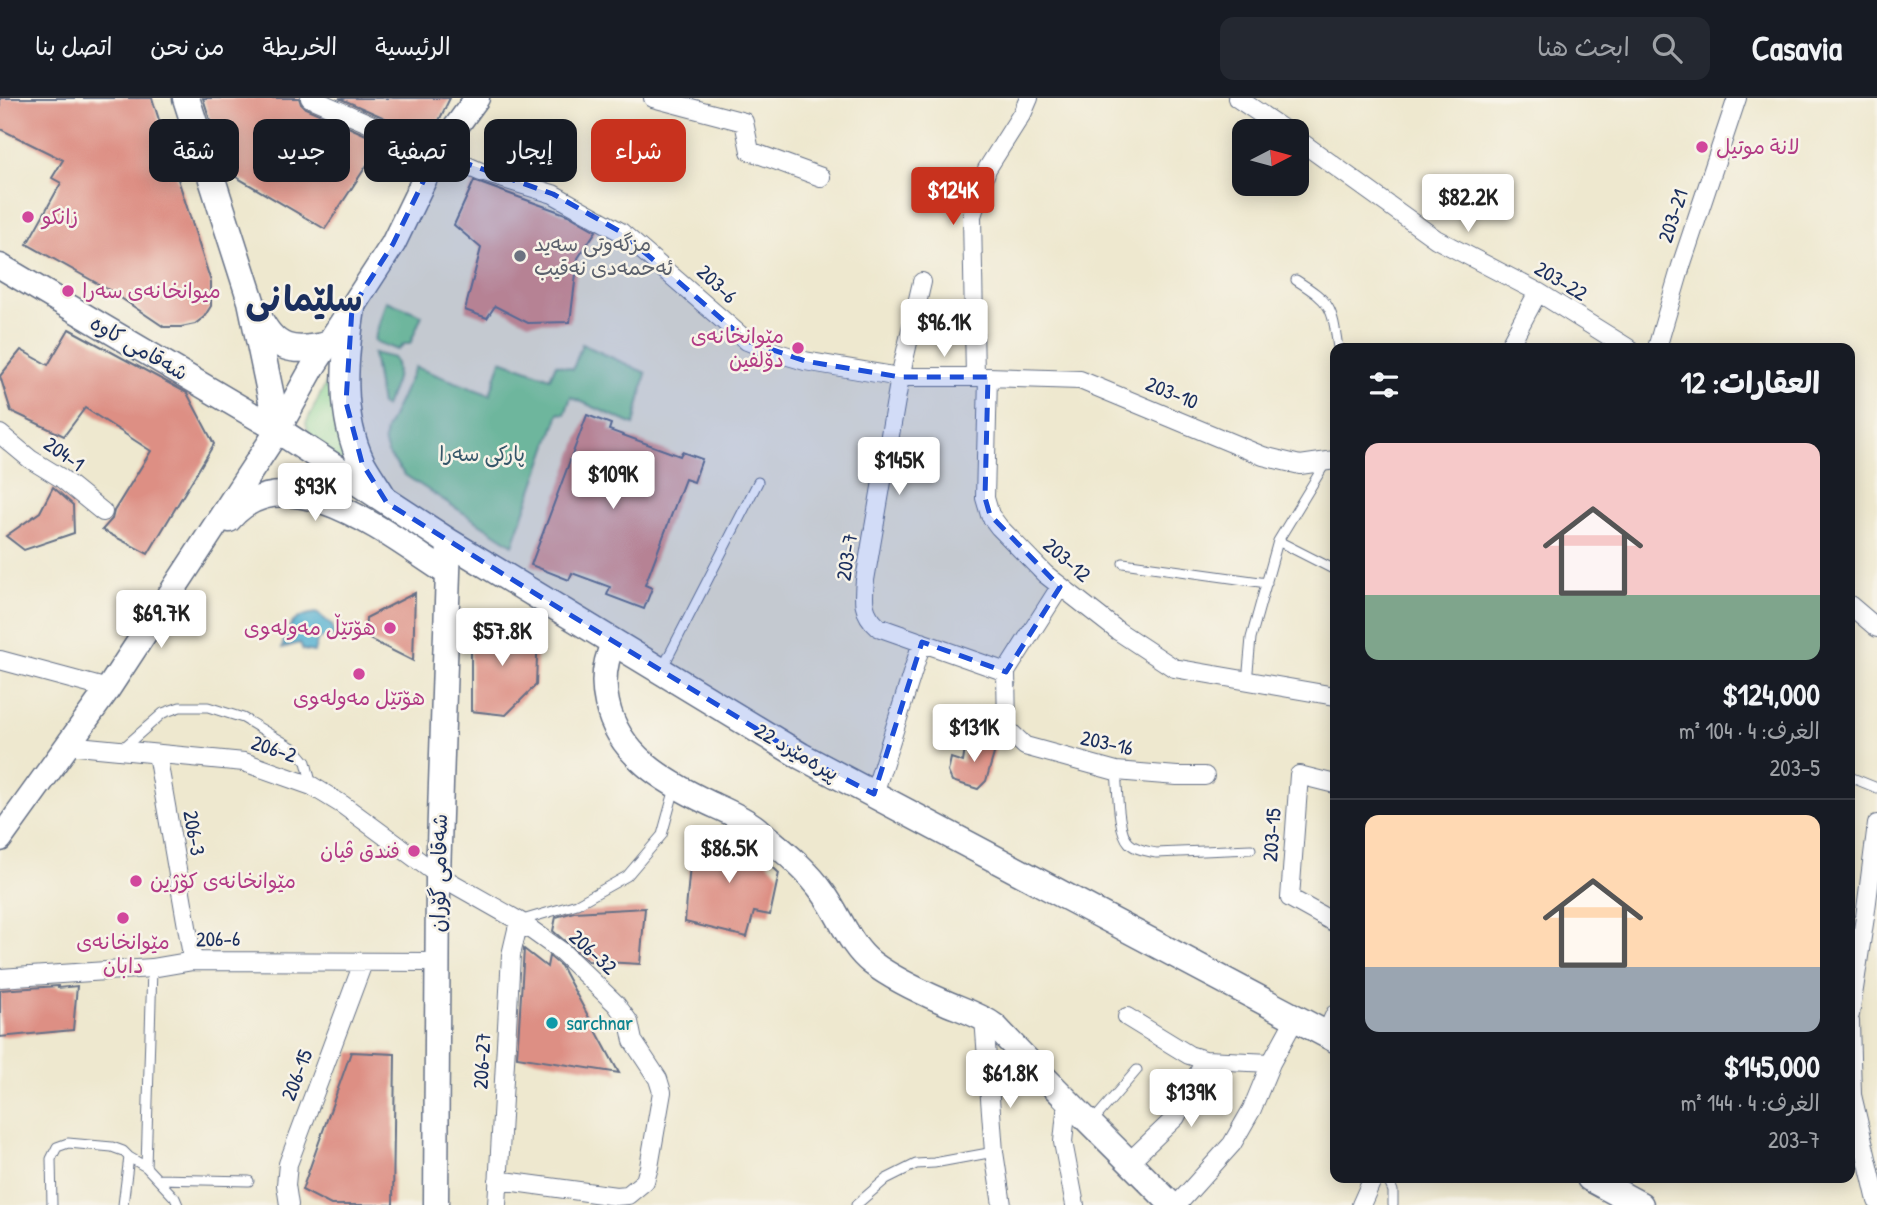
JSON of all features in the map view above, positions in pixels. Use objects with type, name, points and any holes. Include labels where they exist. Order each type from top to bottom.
[{"type":"main road","points":[[186,98],[251,301],[278,430]]},
{"type":"main road","points":[[462,119],[477,98]]},
{"type":"main road","points":[[0,839],[108,689],[278,430],[328,345],[393,244],[423,182]]},
{"type":"main road","name":"شەقامی کاوە","points":[[0,266],[278,430]]},
{"type":"main road","points":[[251,301],[270,337],[284,347],[312,349],[328,345]]},
{"type":"main road","points":[[352,308],[347,343],[346,402],[352,436],[362,463],[387,503]]},
{"type":"main road","name":"22 پیرەمێرد","points":[[278,430],[449,542],[801,756],[1296,1017],[1330,1028]]},
{"type":"main road","points":[[188,568],[241,505],[273,493],[308,496],[347,510],[447,573]]},
{"type":"main road","name":"شەقامی گۆران","points":[[436,1205],[438,875],[449,542]]},
{"type":"main road","points":[[614,642],[609,651],[602,683],[610,718],[626,744],[648,768],[676,786],[754,826],[805,870],[826,896],[849,936],[871,962],[940,1000],[984,1018],[995,1026],[1067,1102],[1092,1123],[1174,1205]]},
{"type":"main road","points":[[1599,1183],[1640,1205]]},
{"type":"street","name":"203-6","points":[[310,98],[364,121]]},
{"type":"street","points":[[653,98],[744,122],[750,150],[821,177]]},
{"type":"street","name":"203-12","points":[[1029,98],[987,169],[972,216],[982,377],[985,498],[990,515],[1018,548],[1060,587],[1139,646],[1174,668],[1330,695]]},
{"type":"street","points":[[1237,98],[1268,119]]},
{"type":"street","name":"203-21","points":[[1658,343],[1737,98]]},
{"type":"street","name":"203-22","points":[[1309,148],[1436,239],[1538,292],[1620,343]]},
{"type":"street","name":"203-6","points":[[470,167],[553,194],[621,232],[747,341],[778,354],[900,377],[982,377]]},
{"type":"street","name":"203-7","points":[[922,282],[900,377],[864,596],[869,618],[878,626],[922,642]]},
{"type":"street","points":[[1511,343],[1538,292]]},
{"type":"street","name":"203-10","points":[[982,377],[1080,380],[1263,456],[1300,465],[1330,460]]},
{"type":"street","name":"204-1","points":[[1,436],[61,478],[103,512]]},
{"type":"street","points":[[874,794],[922,642],[1006,672],[1060,587]]},
{"type":"street","points":[[1855,609],[1877,628]]},
{"type":"street","points":[[0,660],[108,689]]},
{"type":"street","name":"203-16","points":[[1006,672],[1007,729],[1025,746],[1116,771],[1205,776]]},
{"type":"street","name":"206-2","points":[[67,745],[244,762],[312,786],[343,805],[438,875]]},
{"type":"street","name":"206-3","points":[[157,754],[193,961]]},
{"type":"street","name":"203-15","points":[[1330,783],[1299,775],[1290,898],[1330,920]]},
{"type":"street","points":[[1855,992],[1871,918],[1877,824]]},
{"type":"street","name":"206-32","points":[[438,875],[519,921],[561,951],[616,1004],[629,1022],[633,1041],[658,1079],[663,1092],[645,1181],[628,1195],[615,1196],[499,1180]]},
{"type":"street","name":"206-27","points":[[497,1205],[511,956],[519,921]]},
{"type":"street","name":"206-6","points":[[0,978],[152,968],[193,961],[437,962]]},
{"type":"street","name":"206-15","points":[[289,1205],[286,1185],[288,1164],[363,963]]},
{"type":"street","points":[[1127,1017],[1189,1055],[1205,1060],[1272,1063]]},
{"type":"street","points":[[1174,1205],[1232,1144],[1252,1109],[1296,1017]]},
{"type":"street","points":[[984,1018],[994,1152],[1002,1205]]},
{"type":"street","points":[[1129,1162],[1176,1117],[1205,1060]]},
{"type":"street","points":[[1067,1102],[1063,1142],[1075,1205]]},
{"type":"street","points":[[1855,1108],[1877,1201]]},
{"type":"street","points":[[1361,1205],[1371,1183]]},
{"type":"lane","points":[[1296,280],[1321,296],[1332,311],[1337,343]]},
{"type":"lane","points":[[1247,682],[1251,638],[1278,541],[1330,462]]},
{"type":"lane","points":[[661,670],[758,482]]},
{"type":"lane","points":[[1278,541],[1330,567]]},
{"type":"lane","points":[[1123,563],[1266,583]]},
{"type":"lane","points":[[121,750],[163,713],[180,708],[208,707],[243,718],[295,749],[306,762],[312,786]]},
{"type":"lane","points":[[1116,771],[1124,835],[1130,844],[1143,851],[1156,853],[1251,849]]},
{"type":"lane","points":[[1855,779],[1877,788]]},
{"type":"lane","points":[[519,921],[577,904],[627,876],[662,835],[676,786]]},
{"type":"lane","points":[[146,1167],[152,968]]},
{"type":"lane","points":[[1092,1123],[1137,1070]]},
{"type":"lane","points":[[52,1205],[51,1159],[57,1147],[68,1143],[123,1150],[146,1167],[175,1198],[178,1205]]},
{"type":"lane","points":[[856,1205],[886,1180],[916,1164],[994,1152]]},
{"type":"lane","points":[[123,1205],[129,1157]]},
{"type":"lane","points":[[158,1179],[249,1181]]},
{"type":"lane","points":[[1389,1183],[1393,1191],[1393,1205]]},
{"type":"highlighted area","points":[[437,153],[553,194],[621,232],[747,341],[805,361],[900,377],[988,377],[985,498],[990,515],[1060,587],[1006,672],[922,642],[874,794],[801,756],[387,503],[362,463],[346,402],[352,308],[393,244]]},
{"type":"green space","points":[[386,301],[422,315],[410,344],[404,344],[398,350],[374,341]]},
{"type":"green space","name":"پارکی سەرا","points":[[582,344],[646,373],[634,425],[571,397],[565,414],[559,413],[513,545],[405,475],[388,454],[384,441],[386,430],[415,367],[490,395],[501,360],[550,378],[556,364],[573,369]]},
{"type":"green space","points":[[373,353],[394,358],[396,364],[395,383],[385,407],[381,405]]},
{"type":"green space","points":[[332,371],[338,436],[349,453],[345,465],[310,440],[306,423]]},
{"type":"water","points":[[317,613],[332,625],[334,636],[318,639],[314,652],[303,650],[300,643],[282,648],[292,623],[302,616]]},
{"type":"building","points":[[0,98],[152,98],[159,119],[149,119],[149,182],[179,182],[211,282],[211,306],[204,317],[195,324],[164,327],[109,290],[27,244],[61,183],[52,178],[63,160],[0,129]]},
{"type":"building","points":[[203,98],[299,98],[305,108],[330,119],[253,119],[253,182],[350,182],[350,128],[364,134],[364,169],[325,229],[239,179],[239,119],[210,119]]},
{"type":"building","points":[[339,98],[450,98],[440,119],[387,119]]},
{"type":"building","points":[[474,181],[568,215],[596,231],[578,258],[570,322],[528,323],[495,306],[487,318],[465,310],[481,248],[454,225]]},
{"type":"building","points":[[69,329],[187,393],[214,444],[148,554],[102,530],[112,519],[114,511],[151,451],[85,408],[64,436],[11,411],[0,376],[21,350],[48,365]]},
{"type":"building","points":[[587,415],[611,424],[609,430],[680,456],[682,452],[702,459],[694,482],[685,479],[645,585],[652,588],[644,609],[607,595],[610,587],[572,573],[569,580],[531,565]]},
{"type":"building","points":[[53,487],[73,505],[74,533],[24,550],[6,536],[40,512]]},
{"type":"building","name":"هۆتێڵ مەولەوی","points":[[415,593],[413,661],[365,637],[366,618]]},
{"type":"building","points":[[471,628],[538,629],[536,685],[506,715],[471,711]]},
{"type":"building","points":[[998,740],[986,781],[978,789],[952,781],[948,772],[951,758],[963,762],[966,743]]},
{"type":"building","points":[[725,827],[737,833],[779,873],[770,915],[754,912],[747,937],[685,922],[692,841],[716,850]]},
{"type":"building","points":[[645,908],[640,964],[588,961],[553,931],[556,917],[574,912]]},
{"type":"building","name":"sarchnar","points":[[524,949],[547,967],[549,956],[561,966],[619,1073],[517,1057]]},
{"type":"building","points":[[77,986],[73,1030],[0,1037],[0,990]]},
{"type":"building","points":[[351,1052],[395,1054],[393,1205],[331,1205],[302,1190]]},
{"type":"place","name":"لانة موتيل","points":[[1702,147]]},
{"type":"place","name":"زانكو","points":[[28,217]]},
{"type":"place","name":"مزگەوتی سەید ئەحمەدی نەقیب","points":[[520,256]]},
{"type":"place","name":"میوانخانەی سەرا","points":[[68,291]]},
{"type":"place","name":"مێوانخانەی دۆلفین","points":[[798,348]]},
{"type":"place","name":"هۆتێڵ مەولەوی","points":[[390,628]]},
{"type":"place","name":"هۆتێل مەولەوی","points":[[359,674]]},
{"type":"place","name":"فندق ڤيان","points":[[414,851]]},
{"type":"place","name":"مێوانخانەی کۆژین","points":[[136,881]]},
{"type":"place","name":"مێوانخانەی دابان","points":[[123,918]]},
{"type":"place","name":"sarchnar","points":[[552,1023]]},
{"type":"district","name":"سلێمانی","points":[[304,299]]}]
